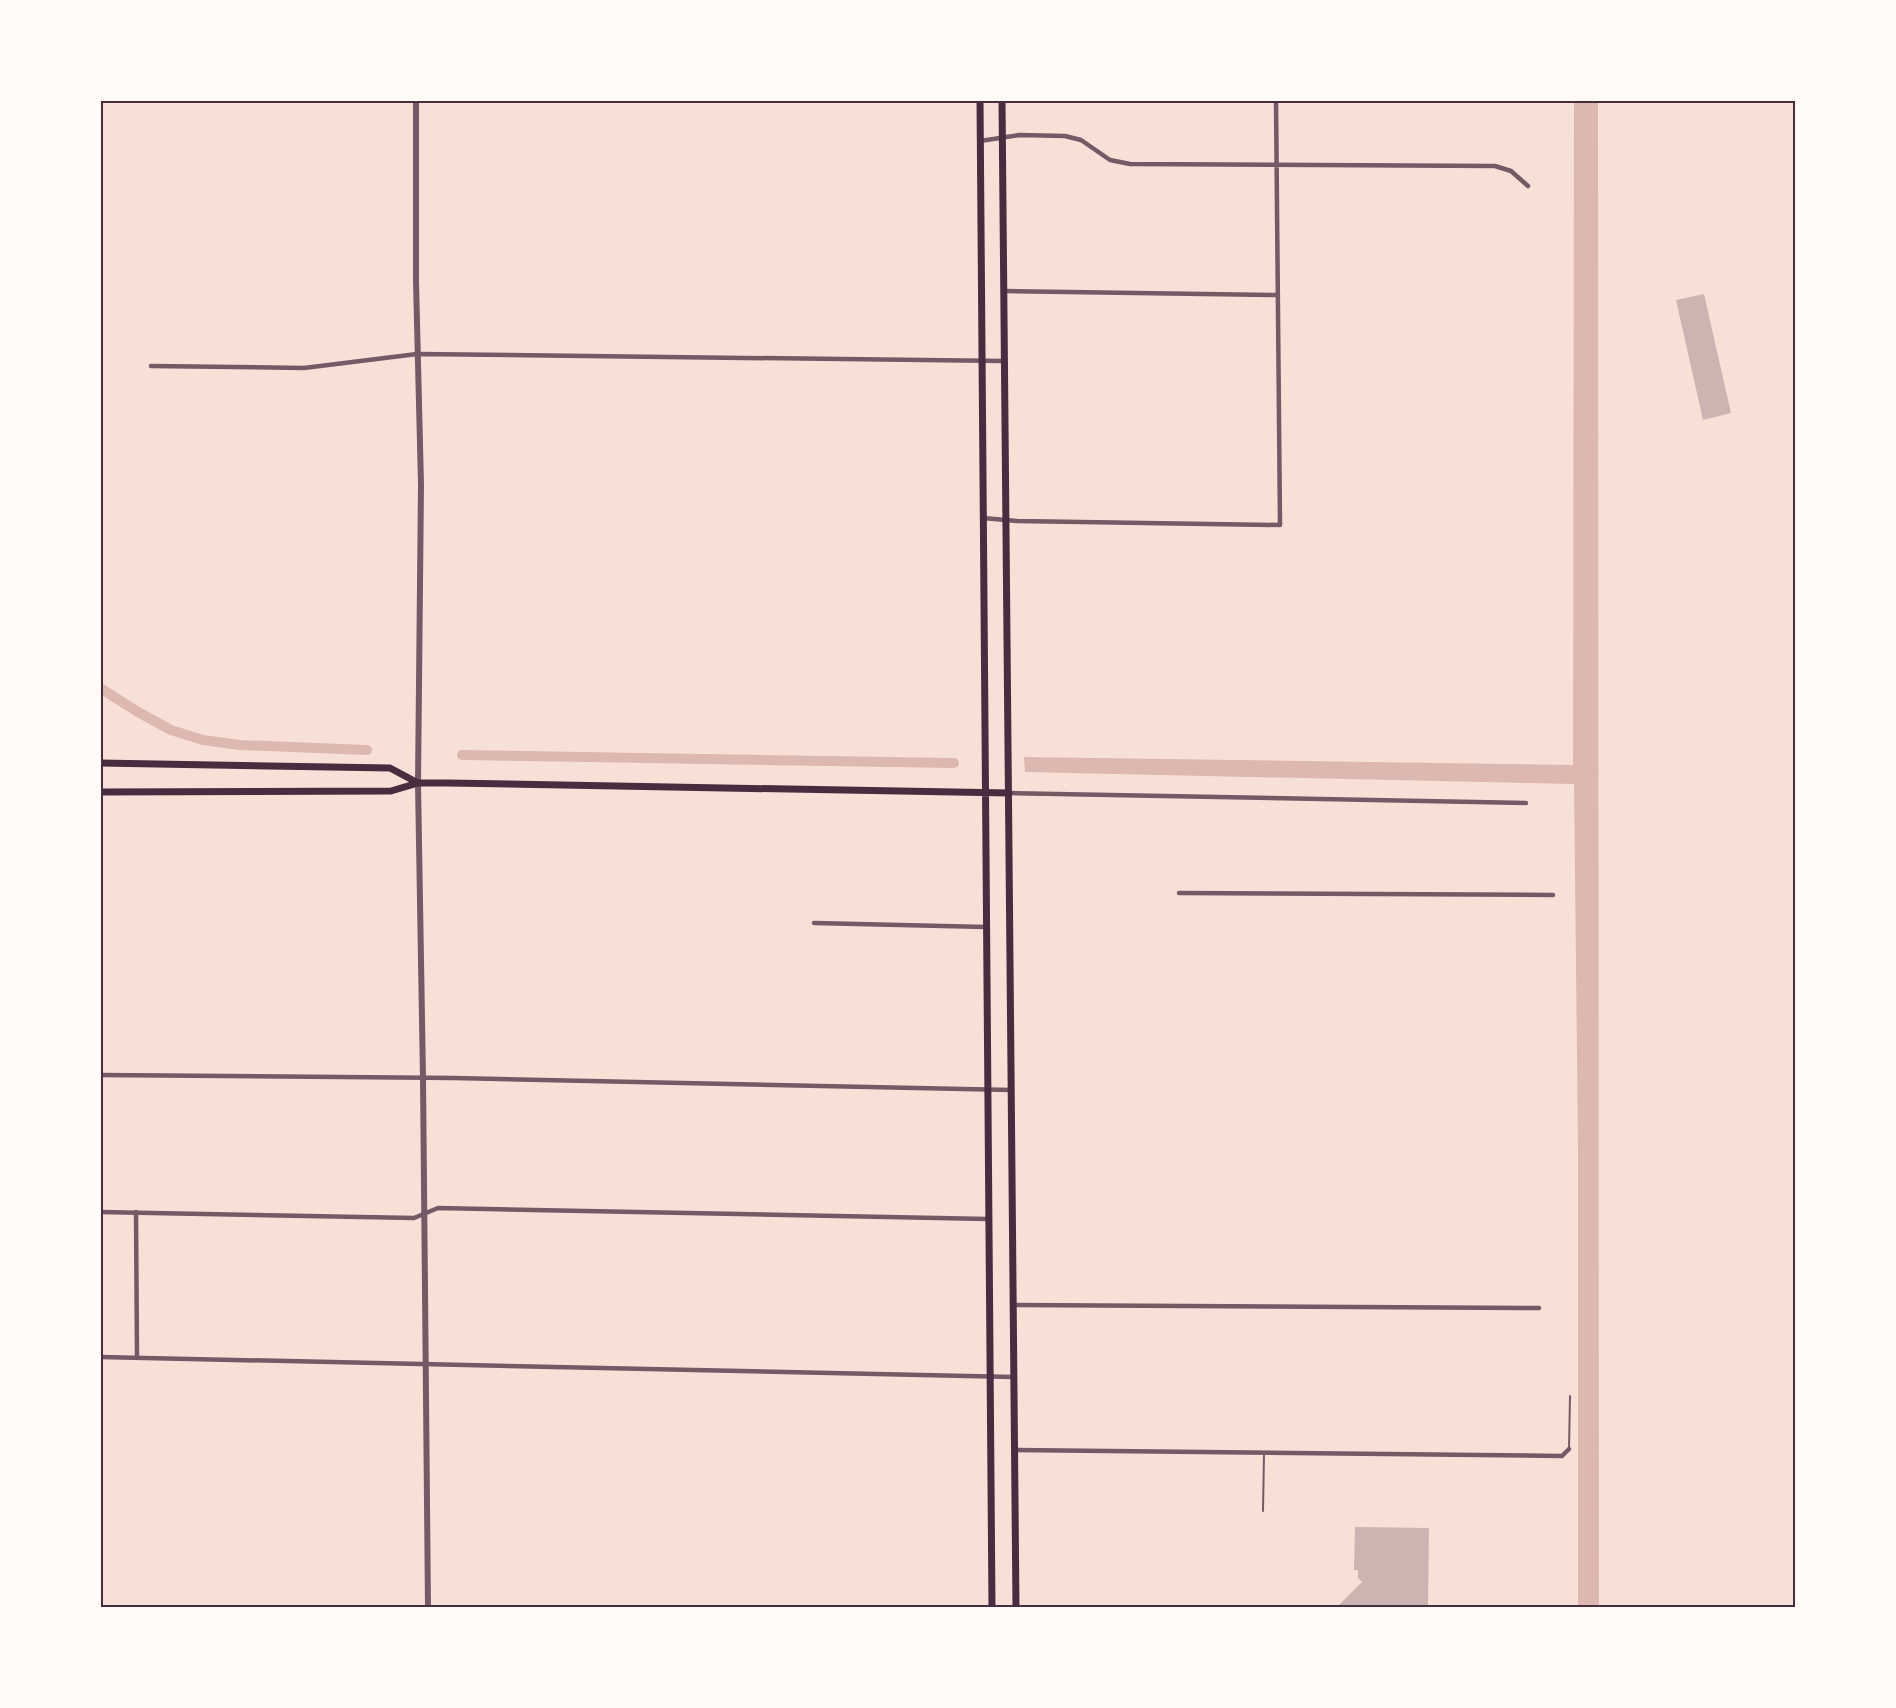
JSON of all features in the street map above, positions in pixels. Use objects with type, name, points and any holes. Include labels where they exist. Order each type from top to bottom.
[{"type":"main road","points":[[980,100],[992,1608]]},
{"type":"main road","points":[[1002,100],[1016,1608]]},
{"type":"main road","points":[[100,763],[390,768],[418,783]]},
{"type":"main road","points":[[100,792],[391,791],[418,783],[1009,793]]},
{"type":"street","points":[[416,100],[417,354],[421,485],[418,783],[428,1608]]},
{"type":"street","points":[[982,518],[1280,525],[1276,100]]},
{"type":"street","points":[[980,141],[1019,135],[1065,136],[1081,140],[1110,160],[1130,164],[1495,166],[1511,171],[1528,186]]},
{"type":"street","points":[[1004,291],[1278,295]]},
{"type":"street","points":[[152,366],[303,368],[417,354],[1004,361]]},
{"type":"street","points":[[1009,793],[1526,803]]},
{"type":"street","points":[[1179,893],[1553,895]]},
{"type":"street","points":[[814,923],[986,927]]},
{"type":"street","points":[[100,1075],[423,1078],[1011,1089]]},
{"type":"street","points":[[100,1212],[414,1218],[438,1208],[988,1219]]},
{"type":"street","points":[[136,1212],[137,1357]]},
{"type":"street","points":[[1013,1305],[1539,1308]]},
{"type":"street","points":[[100,1357],[1013,1377]]},
{"type":"street","points":[[1014,1450],[1562,1456],[1569,1449]]},
{"type":"lane","points":[[1569,1449],[1570,1396]]},
{"type":"lane","points":[[1263,1511],[1264,1454]]},
{"type":"shaded area","points":[[1574,101],[1598,101],[1599,1608],[1578,1607],[1578,1147],[1574,784],[1025,772],[1024,757],[1573,765]]},
{"type":"building","points":[[1704,294],[1731,413],[1703,420],[1676,300]]},
{"type":"building","points":[[1355,1527],[1429,1528],[1428,1608],[1341,1608],[1339,1605],[1362,1582],[1358,1578],[1358,1570],[1354,1570]]},
{"type":"waterway","points":[[100,688],[171,730],[203,740],[240,745],[367,750]]},
{"type":"waterway","points":[[462,755],[954,763]]}]
